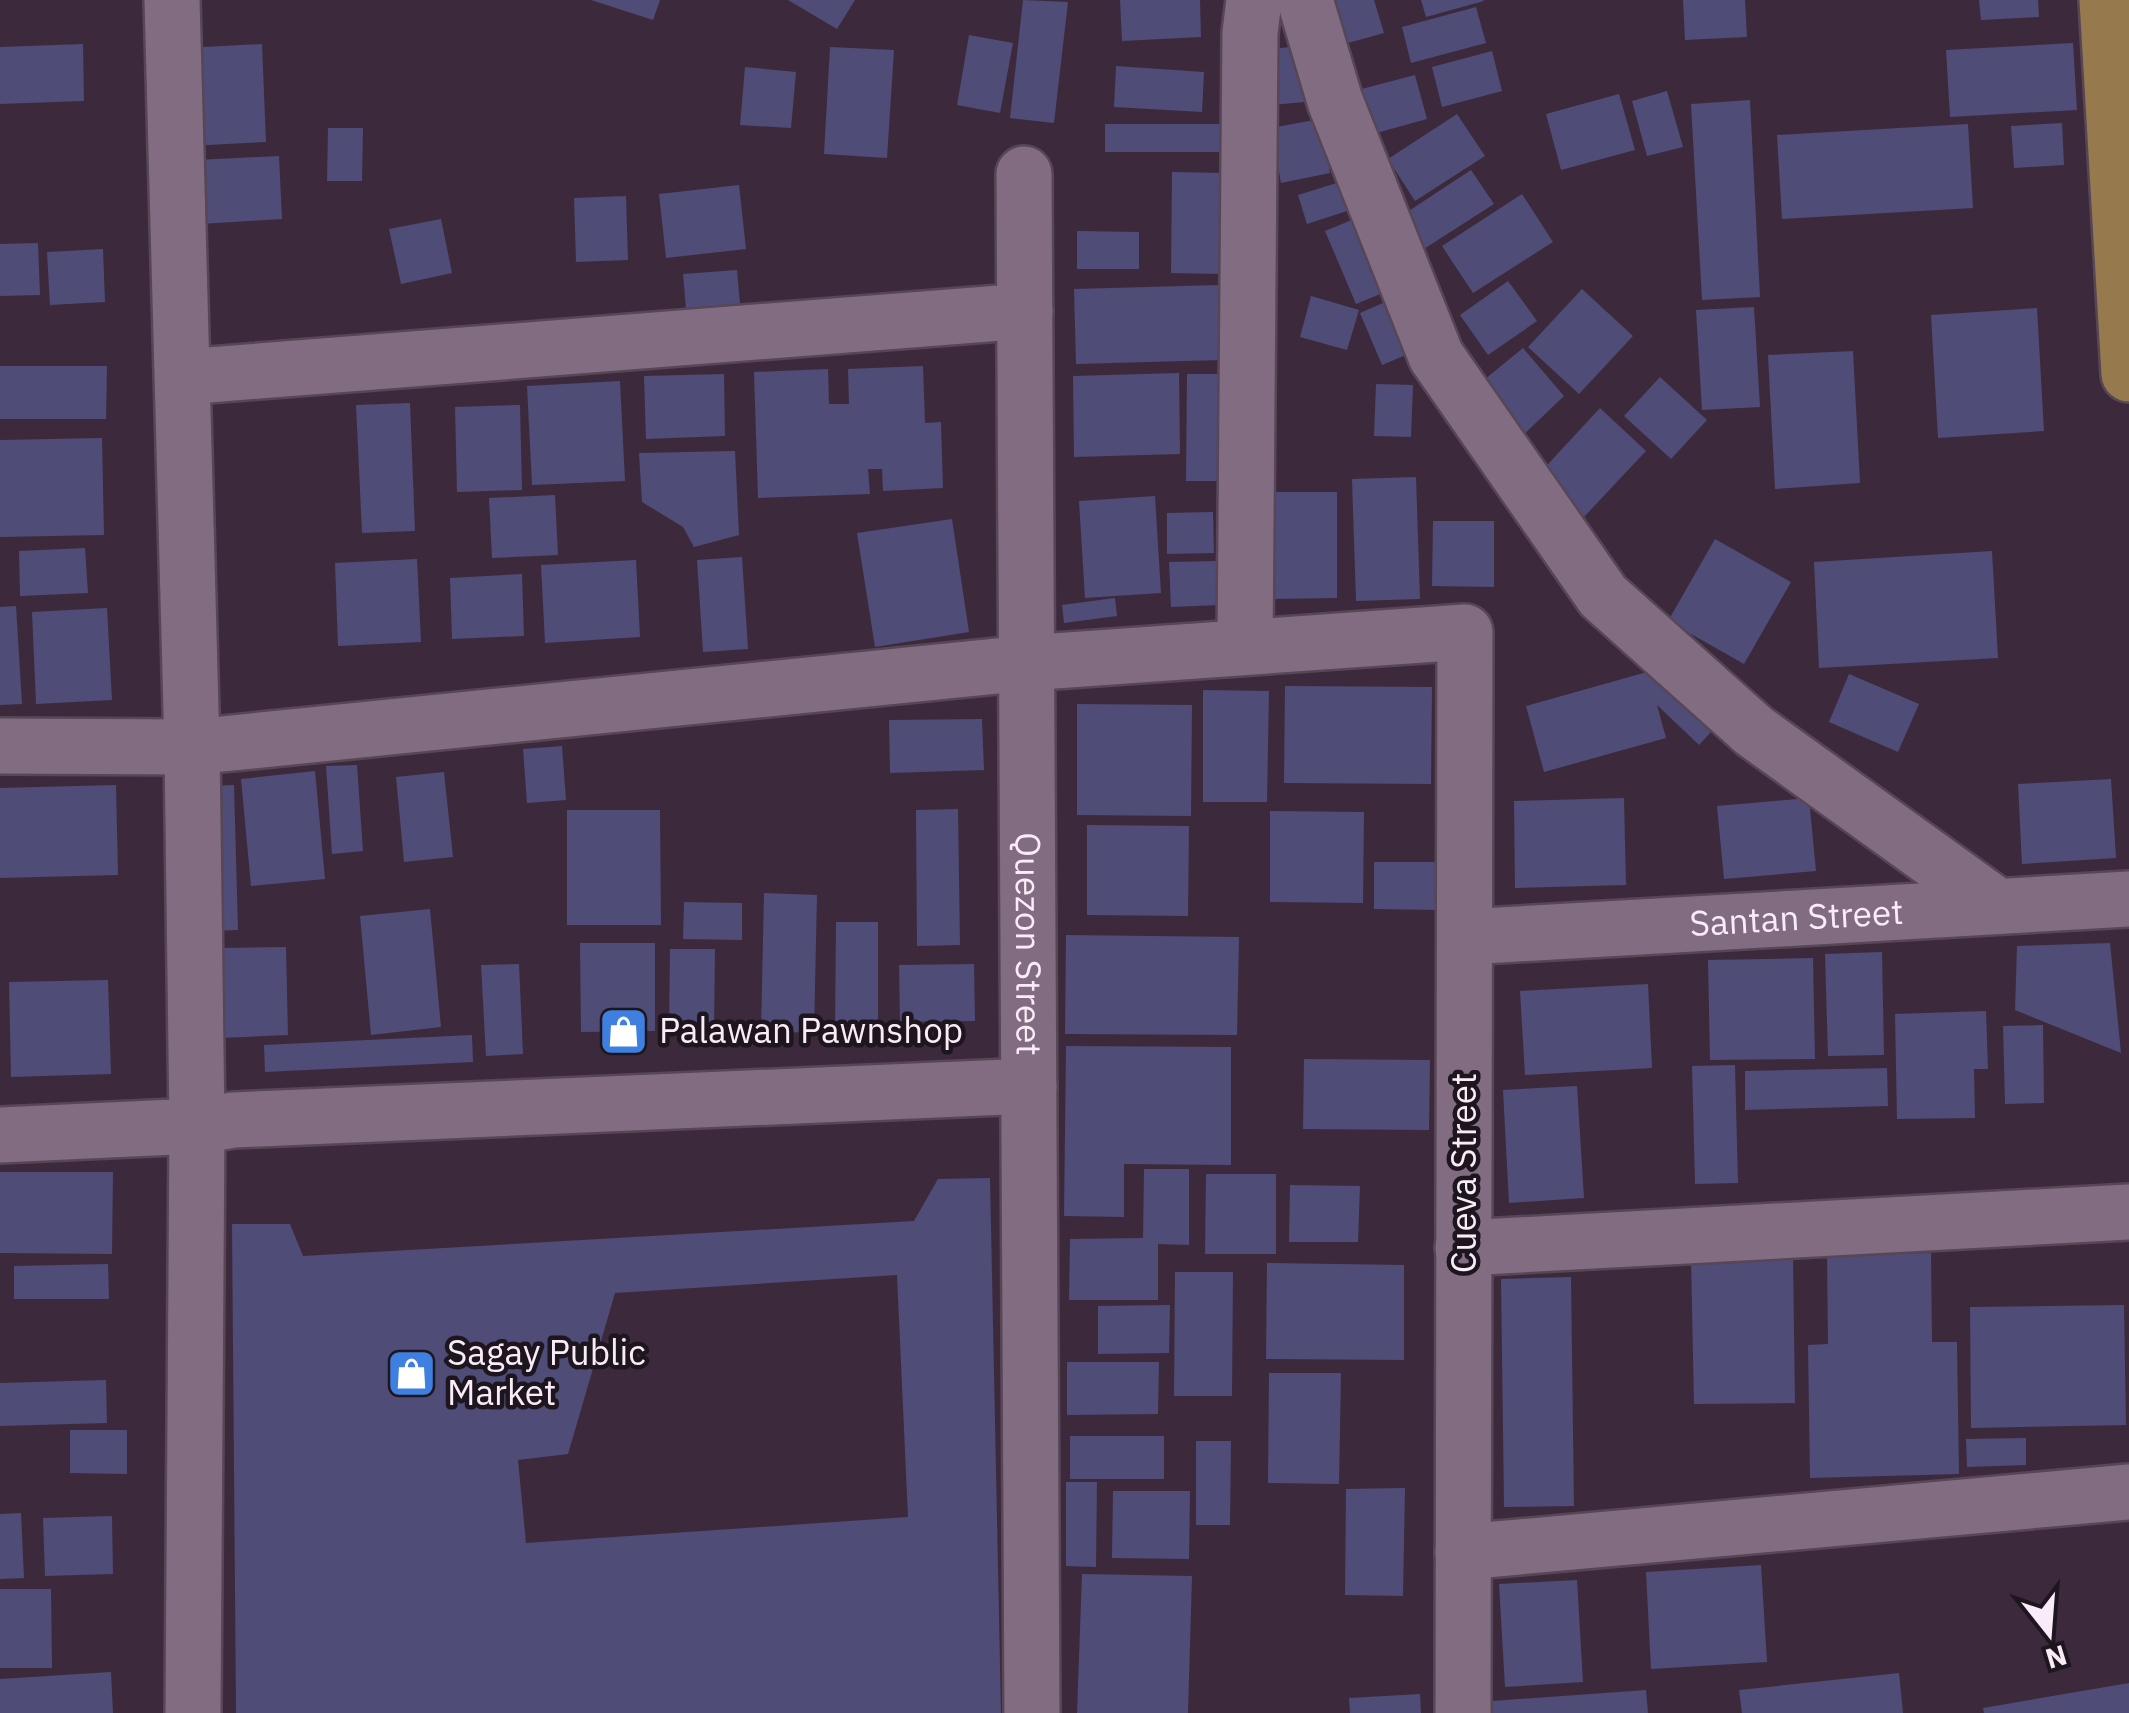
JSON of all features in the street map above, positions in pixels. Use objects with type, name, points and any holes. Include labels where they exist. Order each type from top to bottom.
[{"type":"main road","points":[[2108,0],[2129,374]]},
{"type":"street","points":[[172,0],[192,747],[197,1126],[194,1713]]},
{"type":"street","points":[[0,746],[192,747],[1026,662],[1244,647],[1250,33],[1254,0]]},
{"type":"street","points":[[1305,0],[1335,101],[1436,356],[1603,596],[1754,731],[1997,906]]},
{"type":"street","name":"Quezon Street","points":[[1024,174],[1032,1713]]},
{"type":"street","points":[[183,377],[1025,311]]},
{"type":"street","name":"Cueva Street","points":[[1244,647],[1465,632],[1463,1713]]},
{"type":"street","name":"Santan Street","points":[[1464,938],[2129,899]]},
{"type":"street","points":[[0,1136],[197,1126],[234,1120],[1029,1086]]},
{"type":"street","points":[[1463,1248],[2129,1212]]},
{"type":"street","points":[[1464,1552],[2129,1492]]},
{"type":"building","points":[[591,0],[660,0],[653,20]]},
{"type":"building","points":[[788,0],[855,0],[837,29]]},
{"type":"building","points":[[1023,0],[1068,2],[1054,123],[1010,118]]},
{"type":"building","points":[[1120,0],[1200,0],[1201,37],[1122,41]]},
{"type":"building","points":[[1325,0],[1374,0],[1384,33],[1330,48]]},
{"type":"building","points":[[1421,0],[1483,0],[1484,1],[1426,17]]},
{"type":"building","points":[[1683,0],[1745,0],[1747,37],[1685,40]]},
{"type":"building","points":[[1979,0],[2038,0],[2039,17],[1981,20]]},
{"type":"building","points":[[1476,7],[1486,43],[1411,63],[1402,27]]},
{"type":"building","points":[[969,35],[1013,43],[1000,113],[957,105]]},
{"type":"building","points":[[2073,43],[2077,110],[1950,117],[1946,50]]},
{"type":"building","points":[[83,44],[84,101],[0,104],[0,47]]},
{"type":"building","points":[[262,44],[266,142],[189,146],[184,48]]},
{"type":"building","points":[[1299,46],[1304,102],[1261,106],[1256,51]]},
{"type":"building","points":[[830,47],[894,50],[887,158],[824,154]]},
{"type":"building","points":[[1492,51],[1502,91],[1442,107],[1432,67]]},
{"type":"building","points":[[1116,66],[1204,72],[1202,112],[1114,107]]},
{"type":"building","points":[[745,67],[796,72],[791,128],[740,125]]},
{"type":"building","points":[[1415,75],[1427,119],[1362,137],[1350,92]]},
{"type":"building","points":[[1667,91],[1683,147],[1647,156],[1632,101]]},
{"type":"building","points":[[1619,94],[1635,150],[1561,170],[1546,114]]},
{"type":"building","points":[[1750,100],[1760,297],[1702,300],[1691,104]]},
{"type":"building","points":[[1457,114],[1485,156],[1415,201],[1388,159]]},
{"type":"building","points":[[1320,119],[1330,173],[1281,183],[1271,128]]},
{"type":"building","points":[[2062,123],[2064,165],[2014,168],[2011,126]]},
{"type":"building","points":[[1105,124],[1226,124],[1225,152],[1105,152]]},
{"type":"building","points":[[1968,124],[1973,208],[1782,219],[1777,135]]},
{"type":"building","points":[[328,128],[363,128],[362,181],[327,181]]},
{"type":"building","points":[[279,156],[282,219],[201,224],[197,160]]},
{"type":"building","points":[[1471,170],[1494,204],[1416,254],[1395,220]]},
{"type":"building","points":[[1172,172],[1225,173],[1223,274],[1171,273]]},
{"type":"building","points":[[1340,182],[1350,210],[1307,224],[1298,195]]},
{"type":"building","points":[[739,185],[746,249],[666,258],[659,194]]},
{"type":"building","points":[[1522,194],[1553,242],[1473,293],[1442,246]]},
{"type":"building","points":[[626,196],[628,260],[576,262],[574,198]]},
{"type":"building","points":[[1359,217],[1390,290],[1356,304],[1325,231]]},
{"type":"building","points":[[441,219],[452,273],[401,284],[389,229]]},
{"type":"building","points":[[1077,231],[1139,232],[1139,269],[1077,269]]},
{"type":"building","points":[[38,243],[40,295],[0,296],[0,244]]},
{"type":"building","points":[[103,249],[105,302],[50,305],[47,252]]},
{"type":"building","points":[[737,270],[740,304],[686,309],[683,274]]},
{"type":"building","points":[[1508,281],[1537,321],[1488,355],[1460,315]]},
{"type":"building","points":[[1219,285],[1221,360],[1076,364],[1074,289]]},
{"type":"building","points":[[1582,289],[1633,336],[1579,394],[1528,347]]},
{"type":"building","points":[[1311,296],[1359,310],[1347,350],[1300,337]]},
{"type":"building","points":[[1390,300],[1413,352],[1382,365],[1360,313]]},
{"type":"building","points":[[1754,307],[1760,407],[1702,410],[1696,310]]},
{"type":"building","points":[[2037,308],[2044,431],[1938,438],[1931,315]]},
{"type":"building","points":[[1523,348],[1564,396],[1518,440],[1479,384]]},
{"type":"building","points":[[1853,351],[1860,483],[1775,489],[1768,355]]},
{"type":"building","points":[[0,366],[107,366],[106,419],[0,419]]},
{"type":"building","points":[[923,366],[925,423],[941,422],[943,488],[883,491],[882,469],[868,469],[870,494],[758,498],[754,372],[828,369],[829,404],[849,404],[848,369]]},
{"type":"building","points":[[1179,373],[1180,454],[1074,457],[1073,376]]},
{"type":"building","points":[[724,374],[725,436],[646,439],[644,376]]},
{"type":"building","points":[[1187,374],[1222,374],[1221,481],[1186,481]]},
{"type":"building","points":[[1660,377],[1707,420],[1671,459],[1624,416]]},
{"type":"building","points":[[620,381],[625,481],[532,485],[527,386]]},
{"type":"building","points":[[1376,384],[1413,385],[1411,437],[1374,436]]},
{"type":"building","points":[[410,403],[415,531],[362,533],[356,405]]},
{"type":"building","points":[[520,405],[522,490],[457,492],[455,407]]},
{"type":"building","points":[[1600,408],[1646,451],[1583,518],[1537,476]]},
{"type":"building","points":[[102,438],[104,535],[0,537],[0,440]]},
{"type":"building","points":[[735,451],[739,535],[694,547],[683,527],[642,502],[639,453]]},
{"type":"building","points":[[1416,477],[1420,599],[1356,601],[1352,479]]},
{"type":"building","points":[[1273,492],[1337,492],[1337,598],[1273,599]]},
{"type":"building","points":[[555,495],[558,555],[492,558],[489,498]]},
{"type":"building","points":[[1155,496],[1161,593],[1085,598],[1079,501]]},
{"type":"building","points":[[1213,512],[1214,553],[1167,554],[1167,513]]},
{"type":"building","points":[[952,519],[969,632],[875,647],[857,533]]},
{"type":"building","points":[[1433,521],[1494,521],[1494,587],[1432,586]]},
{"type":"building","points":[[1715,539],[1791,582],[1744,664],[1668,621]]},
{"type":"building","points":[[85,548],[88,593],[20,596],[19,551]]},
{"type":"building","points":[[1992,551],[1998,658],[1819,668],[1814,562]]},
{"type":"building","points":[[742,557],[748,649],[703,652],[697,560]]},
{"type":"building","points":[[417,559],[421,642],[338,646],[335,563]]},
{"type":"building","points":[[636,560],[640,637],[545,643],[541,565]]},
{"type":"building","points":[[1217,561],[1219,605],[1171,607],[1169,562]]},
{"type":"building","points":[[522,574],[524,636],[452,639],[450,578]]},
{"type":"building","points":[[1115,598],[1117,616],[1064,623],[1062,605]]},
{"type":"building","points":[[16,606],[22,704],[0,705],[0,607]]},
{"type":"building","points":[[107,608],[112,700],[36,704],[32,612]]},
{"type":"building","points":[[1647,672],[1711,732],[1699,745],[1657,705],[1666,738],[1544,772],[1526,706]]},
{"type":"building","points":[[1849,674],[1919,704],[1898,752],[1829,722]]},
{"type":"building","points":[[1285,686],[1432,687],[1431,784],[1284,783]]},
{"type":"building","points":[[1203,690],[1269,691],[1267,802],[1203,802]]},
{"type":"building","points":[[1077,704],[1192,705],[1191,816],[1077,815]]},
{"type":"building","points":[[982,719],[984,770],[890,773],[889,720]]},
{"type":"building","points":[[562,746],[566,800],[527,803],[523,749]]},
{"type":"building","points":[[357,765],[363,851],[332,854],[326,766]]},
{"type":"building","points":[[315,771],[325,879],[251,886],[241,779]]},
{"type":"building","points":[[444,772],[453,857],[404,862],[396,777]]},
{"type":"building","points":[[2111,779],[2116,858],[2022,864],[2018,784]]},
{"type":"building","points":[[116,785],[118,875],[0,878],[0,788]]},
{"type":"building","points":[[234,785],[238,930],[211,931],[207,786]]},
{"type":"building","points":[[1624,798],[1626,885],[1515,888],[1514,801]]},
{"type":"building","points":[[1809,798],[1816,871],[1724,879],[1717,806]]},
{"type":"building","points":[[958,809],[960,945],[917,946],[916,810]]},
{"type":"building","points":[[567,810],[660,810],[661,925],[567,925]]},
{"type":"building","points":[[1270,811],[1364,812],[1363,903],[1270,902]]},
{"type":"building","points":[[1087,825],[1189,826],[1188,916],[1087,915]]},
{"type":"building","points":[[1374,862],[1438,862],[1438,910],[1374,909]]},
{"type":"building","points":[[764,893],[817,895],[814,1033],[761,1031]]},
{"type":"building","points":[[684,902],[742,903],[742,940],[683,939]]},
{"type":"building","points":[[430,909],[441,1027],[371,1035],[360,916]]},
{"type":"building","points":[[836,922],[878,922],[878,1031],[835,1031]]},
{"type":"building","points":[[1066,935],[1239,937],[1237,1035],[1065,1034]]},
{"type":"building","points":[[580,943],[655,943],[655,1031],[581,1032]]},
{"type":"building","points":[[2110,943],[2121,1053],[2015,1010],[2017,946]]},
{"type":"building","points":[[286,947],[288,1035],[219,1038],[217,948]]},
{"type":"building","points":[[670,949],[715,949],[714,1031],[669,1030]]},
{"type":"building","points":[[1882,952],[1884,1055],[1828,1056],[1825,954]]},
{"type":"building","points":[[1813,958],[1815,1059],[1710,1060],[1708,960]]},
{"type":"building","points":[[519,964],[523,1054],[486,1056],[481,965]]},
{"type":"building","points":[[974,964],[975,1021],[900,1022],[899,965]]},
{"type":"building","points":[[108,980],[111,1074],[11,1077],[9,982]]},
{"type":"building","points":[[1648,984],[1652,1068],[1525,1075],[1520,991]]},
{"type":"building","points":[[1986,1011],[1988,1069],[1974,1069],[1975,1118],[1897,1119],[1895,1014]]},
{"type":"building","points":[[2043,1025],[2044,1103],[2005,1104],[2003,1026]]},
{"type":"building","points":[[472,1035],[473,1062],[265,1072],[264,1045]]},
{"type":"building","points":[[1066,1046],[1231,1047],[1231,1165],[1124,1164],[1124,1217],[1064,1216]]},
{"type":"building","points":[[1304,1059],[1430,1060],[1429,1130],[1303,1129]]},
{"type":"building","points":[[1735,1065],[1738,1183],[1695,1184],[1692,1066]]},
{"type":"building","points":[[1887,1068],[1888,1106],[1745,1110],[1745,1071]]},
{"type":"building","points":[[1577,1086],[1584,1198],[1509,1203],[1503,1090]]},
{"type":"building","points":[[1144,1169],[1189,1169],[1189,1245],[1158,1244],[1158,1300],[1069,1300],[1070,1239],[1143,1238]]},
{"type":"building","points":[[0,1172],[113,1172],[112,1254],[0,1253]]},
{"type":"building","points":[[1206,1174],[1276,1174],[1276,1254],[1205,1254]]},
{"type":"building","name":"Sagay Public Market","points":[[990,1178],[1001,1713],[236,1713],[232,1224],[290,1224],[303,1256],[914,1221],[938,1179]],"holes":[[[897,1275],[908,1517],[526,1543],[518,1460],[568,1454],[615,1293]]]},
{"type":"building","points":[[1290,1185],[1360,1186],[1358,1242],[1289,1242]]},
{"type":"building","points":[[1931,1253],[1932,1342],[1957,1342],[1959,1474],[1810,1478],[1808,1345],[1828,1344],[1827,1255]]},
{"type":"building","points":[[1793,1257],[1795,1403],[1694,1404],[1691,1259]]},
{"type":"building","points":[[1267,1263],[1404,1265],[1404,1360],[1266,1359]]},
{"type":"building","points":[[108,1264],[109,1299],[14,1299],[14,1266]]},
{"type":"building","points":[[1175,1272],[1233,1272],[1232,1396],[1174,1396]]},
{"type":"building","points":[[1571,1277],[1574,1506],[1504,1507],[1501,1279]]},
{"type":"building","points":[[1170,1305],[1169,1353],[1098,1354],[1098,1306]]},
{"type":"building","points":[[2124,1305],[2126,1425],[1971,1428],[1970,1307]]},
{"type":"building","points":[[1067,1362],[1159,1362],[1158,1414],[1067,1415]]},
{"type":"building","points":[[1269,1373],[1341,1373],[1339,1484],[1268,1483]]},
{"type":"building","points":[[106,1380],[107,1423],[0,1426],[0,1383]]},
{"type":"building","points":[[70,1430],[127,1430],[127,1474],[70,1473]]},
{"type":"building","points":[[1070,1436],[1164,1436],[1164,1479],[1070,1479]]},
{"type":"building","points":[[2026,1438],[2026,1465],[1967,1467],[1966,1439]]},
{"type":"building","points":[[1196,1441],[1231,1441],[1230,1525],[1196,1525]]},
{"type":"building","points":[[1066,1482],[1097,1482],[1096,1567],[1066,1566]]},
{"type":"building","points":[[1405,1488],[1403,1596],[1345,1595],[1346,1489]]},
{"type":"building","points":[[1113,1491],[1190,1491],[1189,1559],[1112,1558]]},
{"type":"building","points":[[21,1513],[24,1578],[0,1579],[0,1514]]},
{"type":"building","points":[[112,1516],[113,1574],[45,1576],[43,1518]]},
{"type":"building","points":[[1761,1565],[1767,1662],[1651,1669],[1646,1572]]},
{"type":"building","points":[[1082,1574],[1192,1576],[1188,1713],[1077,1713]]},
{"type":"building","points":[[1577,1580],[1583,1682],[1505,1687],[1499,1584]]},
{"type":"building","points":[[0,1589],[51,1589],[52,1668],[0,1668]]},
{"type":"building","points":[[111,1672],[113,1713],[0,1713],[0,1679]]},
{"type":"building","points":[[1899,1673],[1903,1713],[1742,1713],[1739,1690]]},
{"type":"building","points":[[2129,1683],[2129,1713],[1984,1713],[1983,1708]]},
{"type":"building","points":[[1646,1690],[1648,1713],[1493,1713],[1492,1701]]},
{"type":"building","points":[[1420,1694],[1421,1713],[1350,1713],[1349,1698]]},
{"type":"place","name":"Palawan Pawnshop","points":[[624,1031]]},
{"type":"place","name":"Sagay Public Market","points":[[412,1373]]}]
